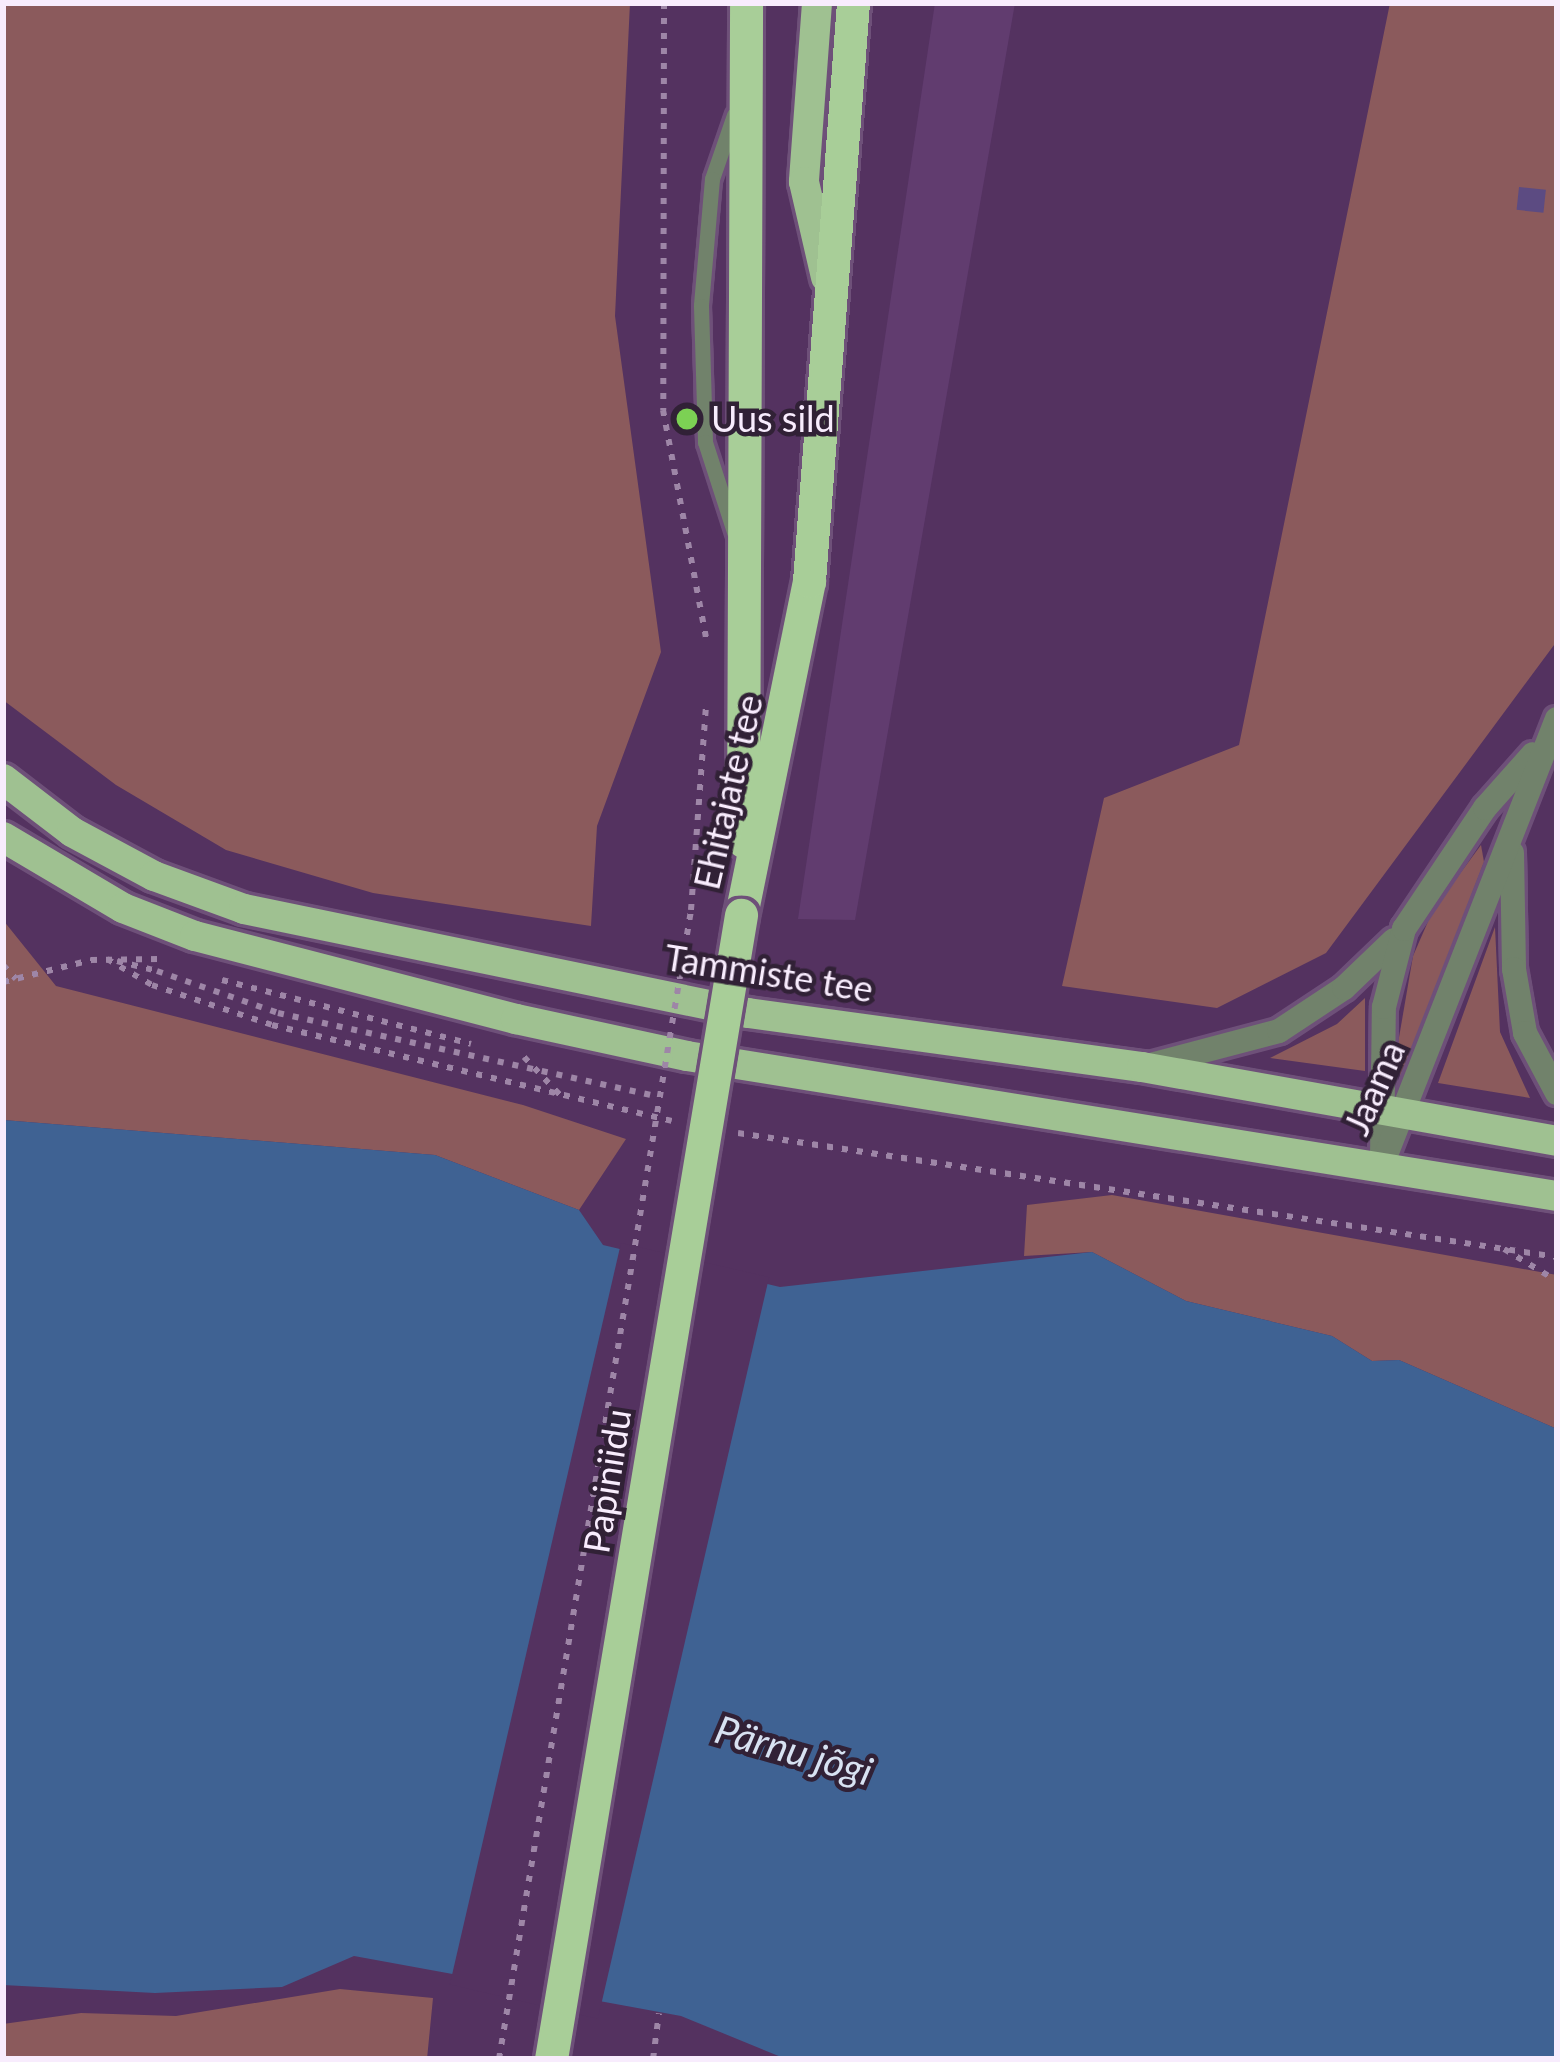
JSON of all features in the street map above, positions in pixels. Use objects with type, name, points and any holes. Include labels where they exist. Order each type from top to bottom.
[{"type":"highway","name":"Ehitajate tee","points":[[741,915],[749,565],[746,3]]},
{"type":"highway","name":"Ehitajate tee","points":[[741,915],[809,581],[828,283],[853,3]]},
{"type":"highway","name":"Papiniidu","points":[[550,2059],[741,915]]},
{"type":"main road","points":[[817,3],[804,182],[828,283]]},
{"type":"main road","name":"Tammiste tee","points":[[3,779],[93,843],[244,909],[748,1013],[1142,1067],[1394,1108],[1557,1141]]},
{"type":"main road","points":[[3,837],[123,908],[195,936],[446,1003],[687,1056],[1557,1196]]},
{"type":"street","name":"Jaama","points":[[1382,1165],[1394,1108],[1554,737]]},
{"type":"street","name":"Jaama","points":[[1142,1067],[1279,1031],[1377,962],[1485,808],[1554,737]]},
{"type":"street","name":"Jaama","points":[[1512,829],[1513,950],[1525,1033],[1557,1093]]},
{"type":"street","name":"Jaama","points":[[1394,1108],[1384,1006],[1403,929]]},
{"type":"path","points":[[664,3],[663,410],[708,650]]},
{"type":"path","points":[[499,2059],[691,910],[706,691]]},
{"type":"path","points":[[107,959],[157,971],[278,1013],[659,1097]]},
{"type":"path","points":[[107,959],[152,985],[272,1025],[685,1124]]},
{"type":"path","points":[[3,982],[107,959],[161,959],[281,1000],[531,1059],[561,1097]]},
{"type":"path","points":[[3,965],[16,979]]},
{"type":"path","points":[[730,1131],[1557,1257]]},
{"type":"path","points":[[1500,1247],[1557,1281]]},
{"type":"path","points":[[653,2059],[659,2013]]},
{"type":"shaded area","points":[[3,3],[630,3],[615,316],[661,652],[597,826],[591,926],[373,893],[226,850],[116,785],[3,700]]},
{"type":"shaded area","points":[[935,3],[1015,3],[855,920],[798,919]]},
{"type":"shaded area","points":[[1390,3],[1557,3],[1557,641],[1326,953],[1217,1008],[1062,986],[1104,798],[1239,745]]},
{"type":"shaded area","points":[[1481,845],[1484,862],[1401,1079],[1396,1055],[1413,956],[1433,910]]},
{"type":"shaded area","points":[[3,920],[56,986],[523,1105],[626,1139],[579,1210],[435,1155],[3,1120]]},
{"type":"shaded area","points":[[1495,927],[1500,1032],[1530,1098],[1438,1083]]},
{"type":"shaded area","points":[[1365,998],[1365,1071],[1270,1058],[1337,1024]]},
{"type":"shaded area","points":[[1112,1195],[1557,1275],[1557,1429],[1399,1360],[1372,1361],[1332,1336],[1186,1301],[1092,1252],[1024,1256],[1027,1205]]},
{"type":"shaded area","points":[[340,1989],[433,1998],[427,2059],[3,2057],[3,2024],[81,2013],[176,2016]]},
{"type":"water","name":"Pärnu jõgi","points":[[3,1120],[435,1155],[579,1210],[603,1245],[780,1287],[1092,1252],[1186,1301],[1332,1336],[1372,1361],[1399,1360],[1557,1429],[1557,2059],[786,2059],[681,2016],[354,1956],[282,1987],[155,1993],[3,1985]]},
{"type":"pier","points":[[621,1243],[769,1277],[598,2019],[450,1984]]},
{"type":"building","points":[[1519,187],[1546,190],[1543,213],[1517,210]]},
{"type":"place","name":"Uus sild","points":[[687,419]]}]
